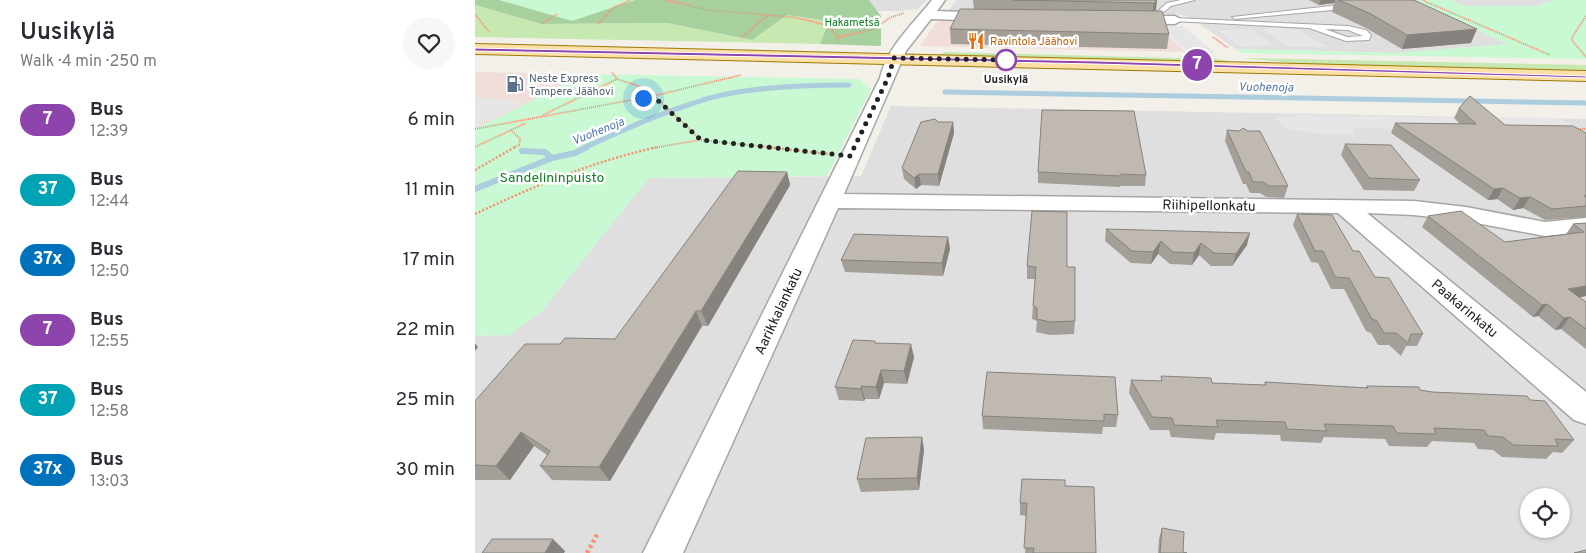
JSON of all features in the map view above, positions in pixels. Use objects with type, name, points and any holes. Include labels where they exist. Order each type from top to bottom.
[{"type":"main road","points":[[475,49],[892,63],[1586,81]]},
{"type":"main road","points":[[475,61],[892,63],[1586,76]]},
{"type":"street","points":[[933,8],[1002,17]]},
{"type":"street","name":"Aarikkalankatu","points":[[663,553],[888,78],[892,63],[933,8]]},
{"type":"street","points":[[1111,19],[1175,20]]},
{"type":"street","name":"Riihipellonkatu","points":[[829,201],[1414,208],[1466,214],[1545,229],[1586,225]]},
{"type":"street","name":"Paakarinkatu","points":[[1344,206],[1586,411]]},
{"type":"lane","points":[[1151,20],[1169,4],[1192,0]]},
{"type":"lane","points":[[1192,21],[1332,8],[1342,5],[1341,0]]},
{"type":"lane","points":[[1175,20],[1357,29],[1367,35],[1366,38],[1347,39],[1312,27]]},
{"type":"path","points":[[598,24],[614,7],[631,0]]},
{"type":"path","points":[[666,0],[708,10],[792,17],[828,26],[838,37],[838,47]]},
{"type":"path","points":[[1422,0],[1555,58]]},
{"type":"path","points":[[838,37],[875,29],[894,15],[922,8],[933,8]]},
{"type":"path","points":[[475,14],[487,26],[489,32],[496,36]]},
{"type":"path","points":[[541,24],[557,14]]},
{"type":"path","points":[[741,38],[768,15]]},
{"type":"path","points":[[1586,16],[1573,33],[1571,39],[1586,57]]},
{"type":"path","points":[[612,72],[617,79],[647,89],[701,140]]},
{"type":"path","points":[[475,129],[533,120],[557,113],[653,96],[743,75]]},
{"type":"path","points":[[475,147],[617,79]]},
{"type":"path","points":[[1569,128],[1586,129]]},
{"type":"path","points":[[475,170],[519,145],[520,139],[511,130]]},
{"type":"path","points":[[475,214],[525,191],[604,163],[648,150],[701,140],[850,156]]},
{"type":"path","points":[[514,149],[520,150]]},
{"type":"path","points":[[587,553],[598,533]]},
{"type":"shaded area","points":[[869,0],[927,0],[918,9],[877,11]]},
{"type":"shaded area","points":[[956,0],[1384,0],[1431,9],[1509,44],[1395,53],[1236,49],[1189,17],[1175,14],[948,12]]},
{"type":"shaded area","points":[[1450,0],[1555,0],[1537,6],[1464,6]]},
{"type":"shaded area","points":[[945,19],[1155,24],[1186,52],[920,46],[936,23]]},
{"type":"shaded area","points":[[1159,26],[1183,26],[1215,53],[1191,54]]},
{"type":"shaded area","points":[[1251,29],[1276,46],[1241,47],[1217,30]]},
{"type":"shaded area","points":[[1262,29],[1300,30],[1327,47],[1288,47]]},
{"type":"shaded area","points":[[475,72],[585,74],[475,129]]},
{"type":"shaded area","points":[[475,97],[523,102],[475,126]]},
{"type":"shaded area","points":[[891,106],[1586,119],[1586,553],[475,553],[475,336],[509,335],[540,313],[649,178],[861,176]]},
{"type":"shaded area","points":[[1296,115],[1561,119],[1578,131],[1351,128],[1355,135],[1319,134],[1286,129],[1276,117],[1298,118]]},
{"type":"green space","name":"Hakametsä","points":[[475,0],[869,0],[881,16],[881,46],[820,44],[829,21],[787,15],[752,40],[667,23],[541,24],[475,5]]},
{"type":"green space","points":[[499,0],[635,0],[572,21]]},
{"type":"green space","points":[[1384,0],[1450,0],[1464,6],[1537,6],[1555,0],[1586,0],[1586,59],[1240,53],[1236,49],[1395,53],[1508,44],[1431,9]]},
{"type":"green space","points":[[475,5],[541,24],[667,23],[752,40],[786,15],[829,21],[820,44],[475,37]]},
{"type":"green space","points":[[944,52],[1219,59],[1234,62],[938,55]]},
{"type":"green space","points":[[1243,58],[1586,65],[1586,72],[1313,65]]},
{"type":"green space","name":"Sandelininpuisto","points":[[585,74],[859,79],[871,89],[827,176],[649,178],[540,313],[509,335],[475,336],[475,129]]},
{"type":"building","points":[[1013,0],[1157,0],[1154,3]]},
{"type":"building","points":[[1339,0],[1414,0],[1477,29],[1407,35],[1371,14]]},
{"type":"building","points":[[960,9],[1162,11],[1169,34],[950,29]]},
{"type":"building","points":[[1470,96],[1505,125],[1573,126],[1586,133],[1586,195],[1584,196],[1586,197],[1586,206],[1552,209],[1530,197],[1520,198],[1503,188],[1494,189],[1395,123],[1476,124],[1459,108]]},
{"type":"building","points":[[1042,110],[1134,111],[1146,175],[1121,174],[1121,176],[1038,172]]},
{"type":"building","points":[[935,119],[938,122],[953,122],[938,174],[919,174],[914,178],[902,168],[921,122]]},
{"type":"building","points":[[1243,128],[1248,131],[1260,131],[1288,186],[1269,186],[1263,182],[1253,182],[1249,172],[1246,172],[1227,130],[1239,131]]},
{"type":"building","points":[[1345,144],[1391,145],[1420,180],[1369,178]]},
{"type":"building","points":[[738,171],[787,172],[701,311],[696,311],[599,467],[540,466],[550,451],[521,432],[496,466],[475,465],[475,401],[525,344],[560,344],[565,338],[615,339]]},
{"type":"building","points":[[1032,211],[1067,212],[1067,267],[1075,267],[1075,321],[1050,322],[1037,319],[1037,308],[1033,306],[1036,267],[1027,266]]},
{"type":"building","points":[[1461,211],[1505,242],[1584,232],[1573,224],[1586,223],[1586,286],[1568,289],[1586,302],[1586,329],[1570,317],[1564,318],[1547,304],[1542,305],[1428,216]]},
{"type":"building","points":[[1297,214],[1332,215],[1353,251],[1359,251],[1375,277],[1389,278],[1423,334],[1411,334],[1408,343],[1396,333],[1384,333],[1377,321],[1372,319],[1349,278],[1335,277],[1323,251],[1315,251]]},
{"type":"building","points":[[1106,229],[1250,233],[1236,254],[1214,253],[1201,243],[1194,253],[1173,252],[1161,241],[1153,252],[1132,251]]},
{"type":"building","points":[[854,234],[948,237],[942,263],[841,260]]},
{"type":"building","points":[[853,340],[911,344],[904,371],[881,370],[876,387],[861,386],[861,389],[835,387]]},
{"type":"building","points":[[987,372],[1115,377],[1118,415],[1104,414],[1104,421],[982,416]]},
{"type":"building","points":[[1161,376],[1211,378],[1212,383],[1266,385],[1265,382],[1368,388],[1367,386],[1419,387],[1420,390],[1432,392],[1527,396],[1530,400],[1545,401],[1574,440],[1555,439],[1558,446],[1513,445],[1503,437],[1488,436],[1484,430],[1434,428],[1436,434],[1397,433],[1393,426],[1324,424],[1327,431],[1287,429],[1285,422],[1216,420],[1218,427],[1174,425],[1172,418],[1152,417],[1131,380],[1162,381]]},
{"type":"building","points":[[922,437],[917,478],[857,479],[866,438]]},
{"type":"building","points":[[1022,479],[1065,480],[1065,486],[1094,487],[1096,553],[1033,553],[1034,548],[1024,548],[1027,503],[1020,503]]},
{"type":"building","points":[[1162,528],[1184,532],[1183,552],[1187,553],[1160,553]]},
{"type":"building","points":[[492,539],[553,539],[545,553],[482,553]]},
{"type":"building","points":[[1586,550],[1586,553],[1574,553]]},
{"type":"waterway","name":"Vuohenoja","points":[[584,148],[652,118],[730,93],[770,88],[849,85]]},
{"type":"waterway","name":"Vuohenoja","points":[[945,92],[1586,103]]},
{"type":"waterway","name":"Vuohenoja","points":[[552,158],[575,153],[587,147]]},
{"type":"waterway","points":[[522,151],[545,152],[552,158]]},
{"type":"waterway","name":"Vuohenoja","points":[[475,189],[552,158]]},
{"type":"bus line","name":"7","points":[[475,49],[1096,62],[1586,76]]},
{"type":"place","name":"Ravintola Jäähovi","points":[[976,41]]},
{"type":"place","name":"Uusikylä","points":[[1006,60]]},
{"type":"place","name":"Neste Express Tampere Jäähovi","points":[[515,84]]},
{"type":"route","points":[[643,98],[653,96],[701,140],[775,150],[850,156],[888,78],[894,58],[1006,60]]}]
